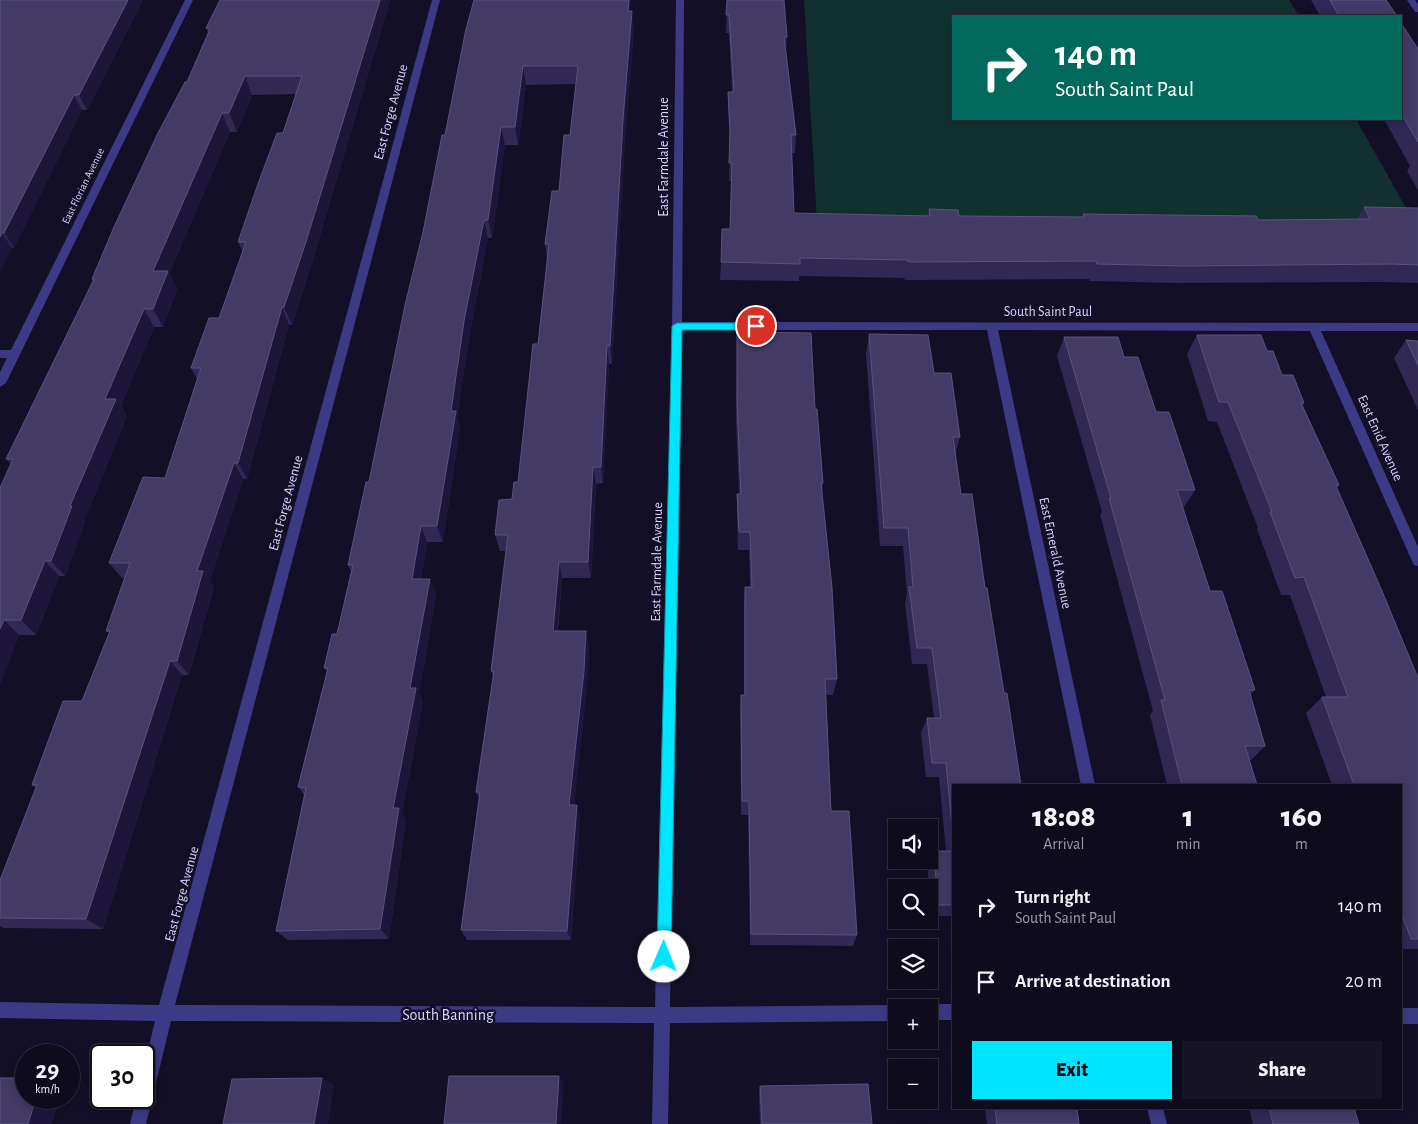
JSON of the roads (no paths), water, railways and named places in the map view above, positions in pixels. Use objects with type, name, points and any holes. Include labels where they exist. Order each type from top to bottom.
[{"type":"street","name":"East Florian Avenue","points":[[0,383],[189,0]]},
{"type":"street","name":"East Forge Avenue","points":[[138,1124],[165,1013],[436,0]]},
{"type":"street","name":"East Farmdale Avenue","points":[[660,1124],[677,326],[680,0]]},
{"type":"street","points":[[1411,0],[1418,10]]},
{"type":"street","name":"South Saint Paul","points":[[677,326],[1418,327]]},
{"type":"street","name":"East Emerald Avenue","points":[[992,327],[1088,784]]},
{"type":"street","name":"East Enid Avenue","points":[[1314,327],[1418,561]]},
{"type":"street","points":[[0,354],[14,354]]},
{"type":"street","name":"South Banning","points":[[0,1010],[165,1013],[663,1016],[888,1013]]},
{"type":"street","points":[[938,1012],[952,1012]]},
{"type":"street","points":[[1402,1016],[1418,1016]]},
{"type":"street","points":[[1155,1109],[1159,1124]]}]
